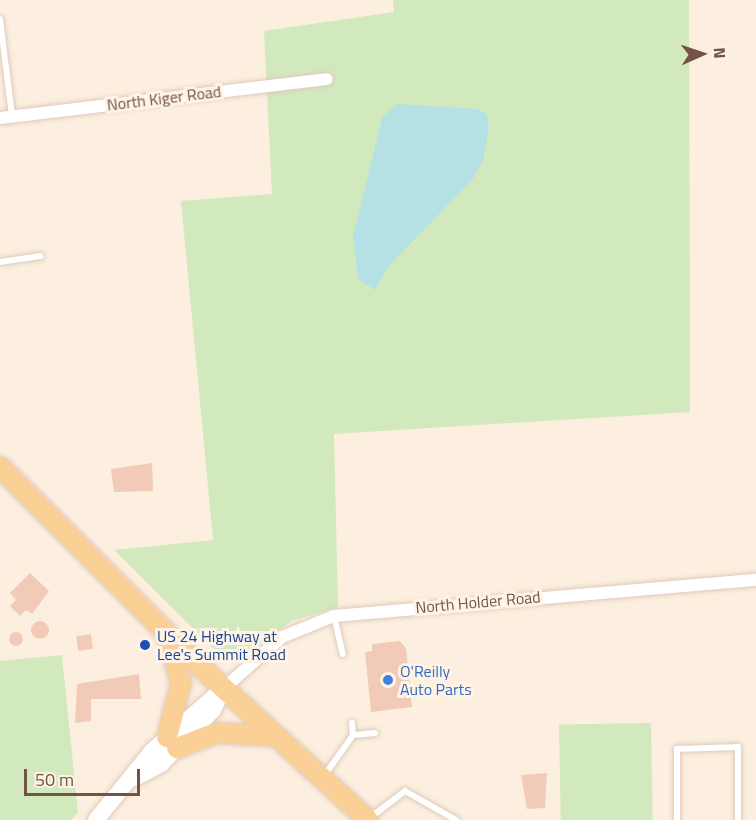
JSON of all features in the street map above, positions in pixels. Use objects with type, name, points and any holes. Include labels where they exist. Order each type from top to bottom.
[{"type":"main road","points":[[0,467],[224,688],[321,780],[368,820]]},
{"type":"main road","points":[[165,630],[181,683],[172,742]]},
{"type":"main road","points":[[96,820],[172,742],[213,710],[224,688]]},
{"type":"main road","points":[[172,742],[216,733],[275,736]]},
{"type":"street","name":"North Kiger Road","points":[[6,117],[327,79]]},
{"type":"street","name":"North Holder Road","points":[[224,688],[282,637],[334,616],[756,580]]},
{"type":"lane","points":[[0,19],[6,117]]},
{"type":"lane","points":[[0,262],[40,256]]},
{"type":"lane","points":[[334,616],[343,654]]},
{"type":"lane","points":[[321,780],[353,735],[352,723]]},
{"type":"lane","points":[[353,735],[375,733]]},
{"type":"lane","points":[[677,820],[676,749],[738,747],[738,820]]},
{"type":"lane","points":[[368,820],[405,791],[456,820]]},
{"type":"green space","points":[[393,0],[689,0],[690,412],[334,434],[338,607],[292,621],[234,661],[221,656],[114,550],[213,540],[181,201],[272,194],[264,31],[394,12]]},
{"type":"green space","points":[[62,655],[78,813],[71,820],[0,820],[0,661]]},
{"type":"green space","points":[[651,723],[653,820],[561,820],[559,725]]},
{"type":"water","points":[[397,104],[478,109],[487,115],[489,129],[483,160],[472,180],[388,267],[375,290],[358,279],[353,237],[382,118]]},
{"type":"building","points":[[152,463],[153,491],[114,492],[111,469]]},
{"type":"building","points":[[30,573],[49,591],[32,614],[26,610],[20,616],[10,606],[16,600],[10,593]]},
{"type":"building","points":[[40,621],[46,624],[49,630],[46,636],[40,639],[34,636],[31,630],[34,624]]},
{"type":"building","points":[[13,632],[19,632],[23,639],[19,646],[13,646],[9,642],[9,636]]},
{"type":"building","points":[[91,634],[93,649],[78,651],[76,636]]},
{"type":"building","name":"O'Reilly Auto Parts","points":[[400,641],[406,648],[412,707],[371,712],[365,652],[372,651],[372,644]]},
{"type":"building","points":[[139,674],[141,699],[91,699],[91,721],[75,723],[77,684]]},
{"type":"building","points":[[547,773],[545,808],[527,809],[521,775]]},
{"type":"place","name":"US 24 Highway at Lee's Summit Road","points":[[145,645]]},
{"type":"place","name":"O'Reilly Auto Parts","points":[[388,680]]}]
